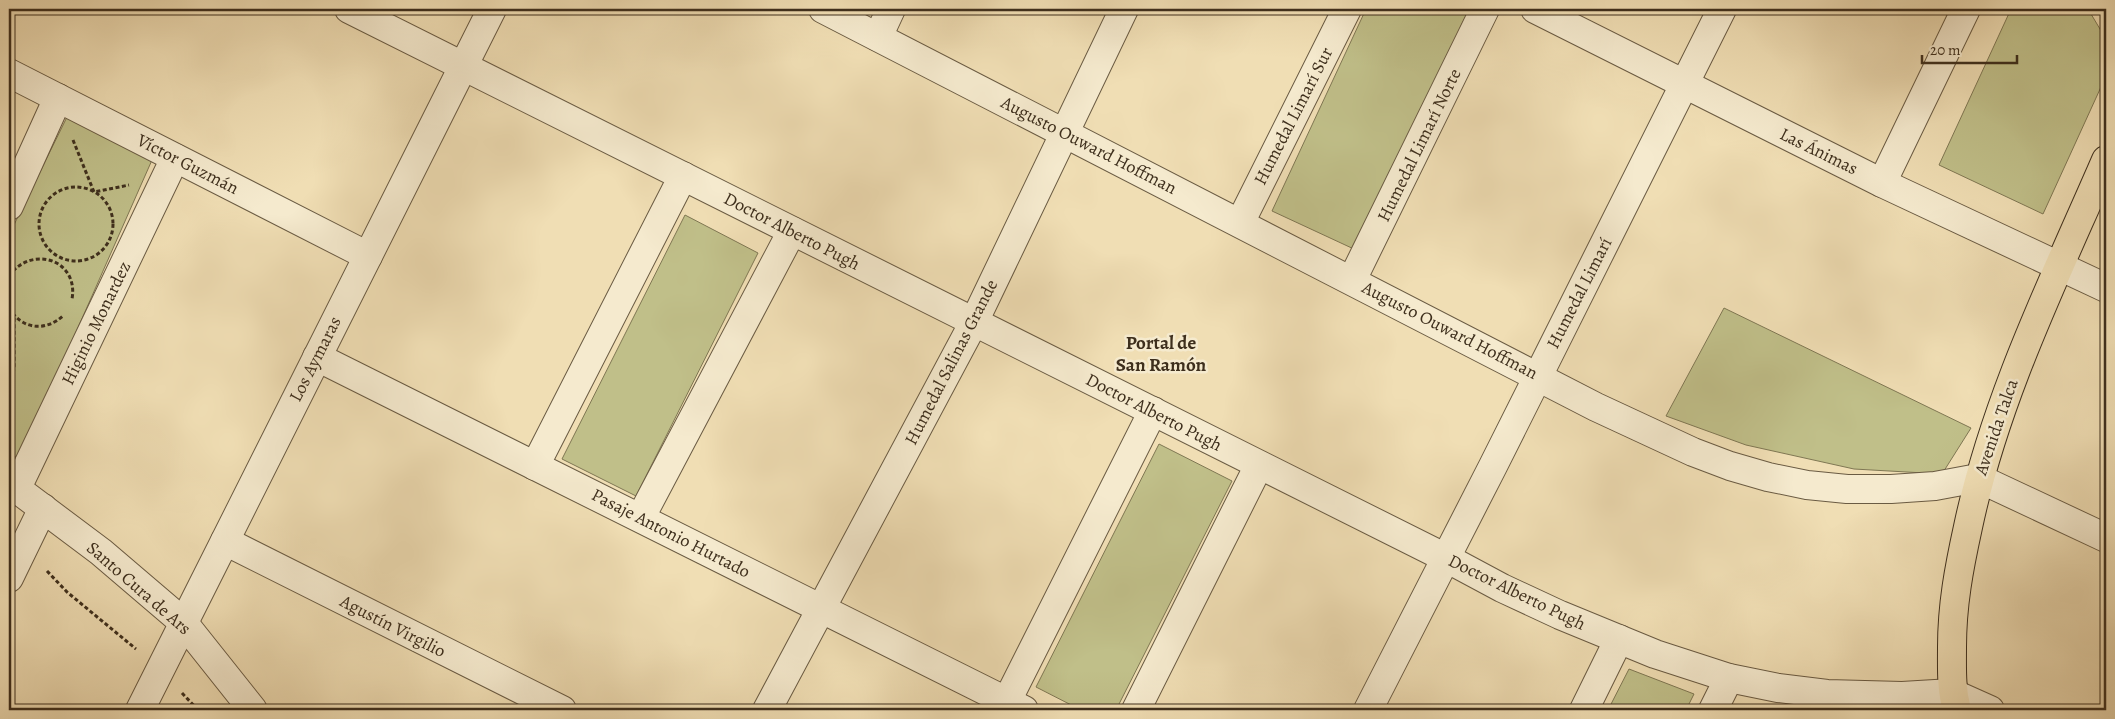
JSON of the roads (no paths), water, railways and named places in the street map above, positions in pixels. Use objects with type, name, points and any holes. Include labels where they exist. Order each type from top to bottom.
[{"type":"main road","name":"Avenida Talca","points":[[1951,704],[1955,584],[1978,478],[2010,384],[2106,160]]},
{"type":"street","name":"Doctor Alberto Pugh","points":[[349,9],[1446,558],[1502,588],[1560,615],[1655,654],[1729,678],[1778,688],[1827,694],[1902,696],[1990,710]]},
{"type":"street","name":"Los Aymaras","points":[[140,710],[492,9]]},
{"type":"street","name":"Augusto Ouward Hoffman","points":[[822,9],[1596,407],[1693,452],[1730,466],[1768,477],[1823,486],[1891,490],[1935,486],[1978,478]]},
{"type":"street","points":[[878,37],[891,9]]},
{"type":"street","name":"Humedal Salinas Grande","points":[[767,710],[974,322],[1124,9]]},
{"type":"street","name":"Humedal Limarí Sur","points":[[1240,223],[1347,9]]},
{"type":"street","name":"Humedal Limarí Norte","points":[[1352,280],[1485,9]]},
{"type":"street","name":"Las Ánimas","points":[[1536,9],[1882,183],[2106,288]]},
{"type":"street","name":"Humedal Limarí","points":[[1368,710],[1722,9]]},
{"type":"street","points":[[1882,183],[1966,9]]},
{"type":"street","name":"Víctor Guzmán","points":[[9,73],[170,167],[368,256]]},
{"type":"street","points":[[9,206],[57,100]]},
{"type":"street","name":"Higinio Monardez","points":[[13,486],[170,167]]},
{"type":"street","points":[[535,466],[683,176]]},
{"type":"street","points":[[641,517],[792,231]]},
{"type":"street","name":"Pasaje Antonio Hurtado","points":[[316,357],[641,517],[1015,706]]},
{"type":"street","points":[[1015,706],[1153,411]]},
{"type":"street","points":[[1136,710],[1260,465]]},
{"type":"street","points":[[1978,478],[2106,538]]},
{"type":"street","name":"Santo Cura de Ars","points":[[13,486],[101,552],[183,622],[253,710]]},
{"type":"street","points":[[9,578],[43,508]]},
{"type":"street","name":"Agustín Virgilio","points":[[225,541],[562,710]]},
{"type":"street","points":[[1584,710],[1619,639]]},
{"type":"street","points":[[1713,710],[1729,678]]},
{"type":"district","name":"Portal de San Ramón","points":[[1161,353]]}]
